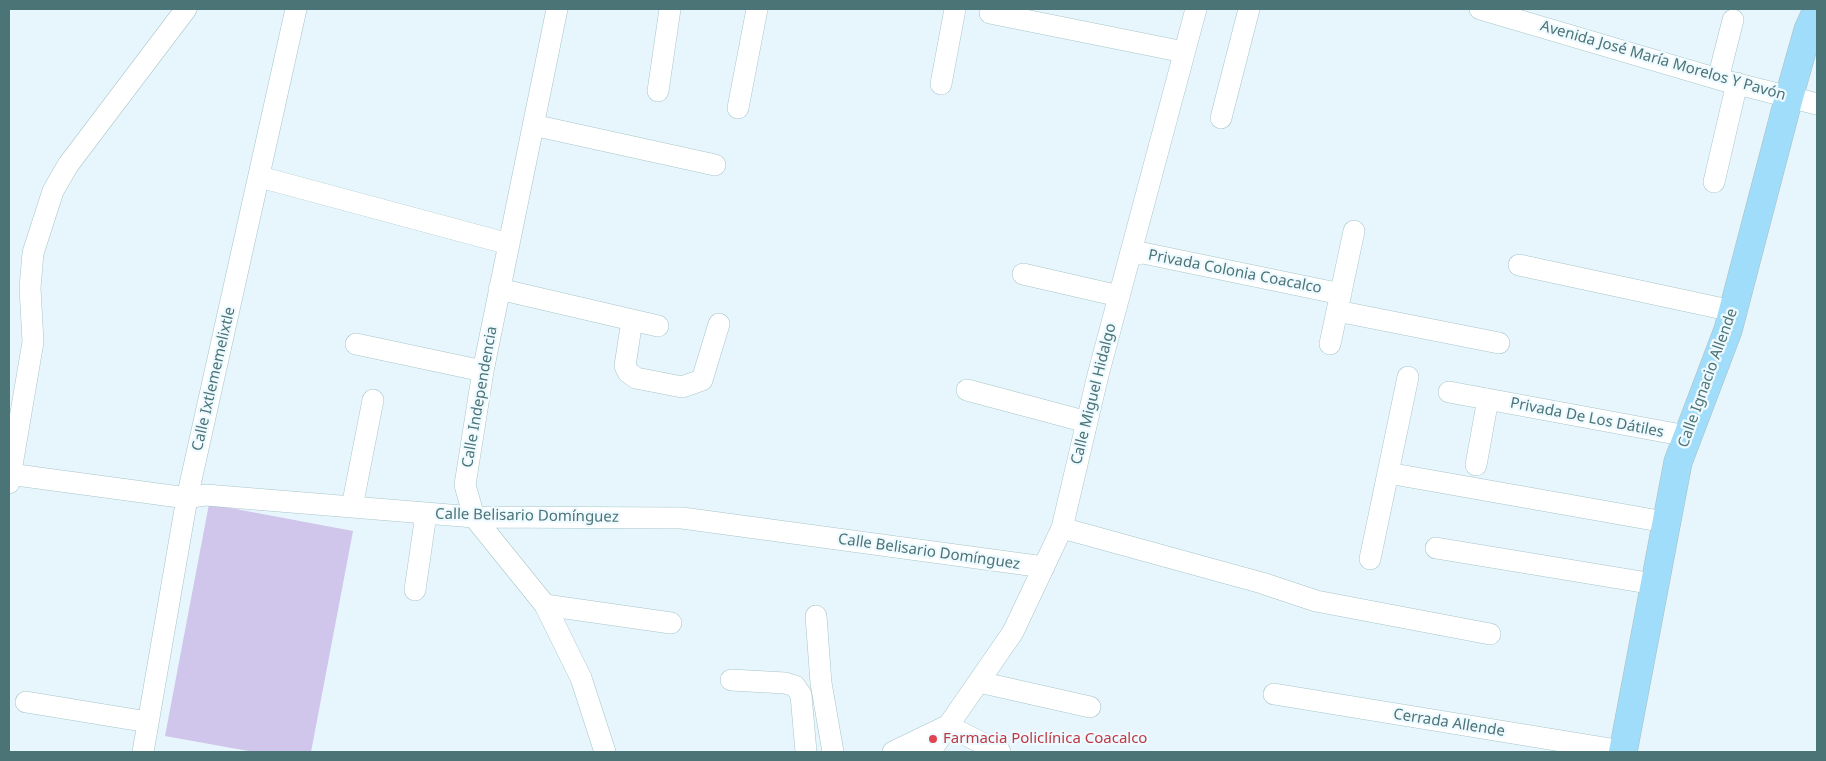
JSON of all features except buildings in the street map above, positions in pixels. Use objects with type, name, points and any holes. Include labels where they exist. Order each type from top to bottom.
[{"type":"main road","name":"Calle Ignacio Allende","points":[[1623,752],[1665,522],[1678,462],[1728,330],[1789,97],[1808,30],[1817,10]]},
{"type":"street","points":[[10,477],[33,342],[30,288],[33,253],[53,191],[68,165],[186,9]]},
{"type":"street","name":"Calle Ixtlememelixtle","points":[[143,752],[187,498],[296,9]]},
{"type":"street","name":"Calle Independencia","points":[[557,9],[482,371],[466,485],[474,517],[545,605],[581,678],[605,752]]},
{"type":"street","points":[[658,91],[670,9]]},
{"type":"street","points":[[738,108],[757,9]]},
{"type":"street","points":[[941,84],[955,9]]},
{"type":"street","name":"Calle Miguel Hidalgo","points":[[930,752],[1013,632],[1062,528],[1119,296],[1196,9]]},
{"type":"street","points":[[1222,118],[1249,9]]},
{"type":"street","name":"Avenida José María Morelos Y Pavón","points":[[1480,9],[1519,14],[1727,81],[1817,104]]},
{"type":"street","points":[[990,13],[1184,52]]},
{"type":"street","points":[[1714,182],[1733,20]]},
{"type":"street","points":[[533,125],[715,165]]},
{"type":"street","points":[[260,177],[509,244]]},
{"type":"street","points":[[1330,344],[1354,230]]},
{"type":"street","name":"Privada Colonia Coacalco","points":[[1130,255],[1143,253],[1499,343]]},
{"type":"street","points":[[1519,265],[1733,311]]},
{"type":"street","points":[[1023,274],[1119,296]]},
{"type":"street","points":[[499,289],[658,326]]},
{"type":"street","points":[[632,320],[625,366],[628,372],[636,378],[682,387],[702,380],[719,324]]},
{"type":"street","points":[[356,344],[482,371]]},
{"type":"street","points":[[1370,559],[1408,377]]},
{"type":"street","points":[[967,390],[1087,422]]},
{"type":"street","name":"Privada De Los Dátiles","points":[[1449,392],[1687,436]]},
{"type":"street","points":[[352,507],[373,400]]},
{"type":"street","points":[[1476,465],[1488,400]]},
{"type":"street","points":[[1388,473],[1665,522]]},
{"type":"street","name":"Calle Belisario Domínguez","points":[[10,477],[187,498],[206,495],[474,517],[682,518],[1044,567]]},
{"type":"street","points":[[415,590],[426,514]]},
{"type":"street","points":[[1062,528],[1262,583],[1316,601],[1490,634]]},
{"type":"street","points":[[1436,548],[1654,584]]},
{"type":"street","points":[[545,605],[672,623]]},
{"type":"street","points":[[816,616],[822,683],[832,752]]},
{"type":"street","points":[[731,680],[785,683],[795,686],[800,695],[806,752]]},
{"type":"street","points":[[979,682],[1090,707]]},
{"type":"street","name":"Cerrada Allende","points":[[1274,694],[1623,752]]},
{"type":"street","points":[[26,702],[148,722]]},
{"type":"street","points":[[893,752],[948,726],[1000,752]]},
{"type":"shaded area","points":[[209,504],[353,531],[311,752],[254,752],[165,736]]},
{"type":"place","name":"Farmacia Policlínica Coacalco","points":[[933,739]]}]
